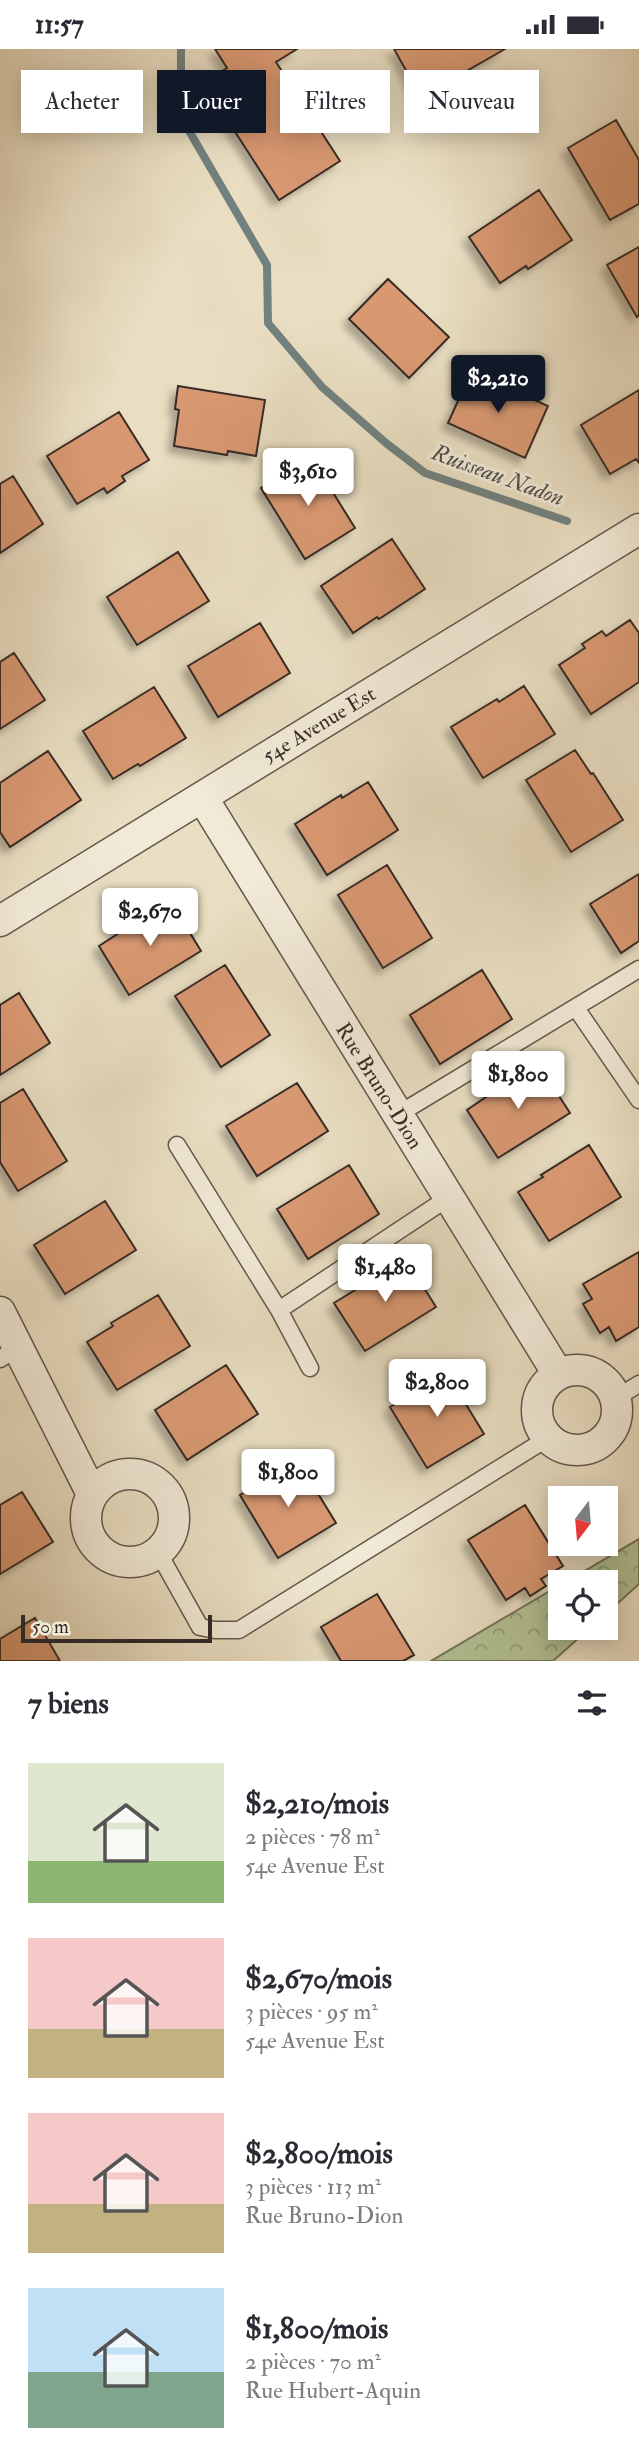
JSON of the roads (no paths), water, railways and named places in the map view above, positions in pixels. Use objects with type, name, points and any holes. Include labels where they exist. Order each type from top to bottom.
[{"type":"street","name":"54e Avenue Est","points":[[0,921],[639,529]]},
{"type":"street","name":"Rue Bruno-Dion","points":[[202,797],[558,1374]]},
{"type":"street","points":[[0,1312],[9,1353],[92,1494]]},
{"type":"street","points":[[578,1369],[590,1371],[609,1385],[627,1391],[610,1434],[600,1443],[580,1450],[564,1448],[548,1438],[540,1427],[536,1408],[543,1388],[558,1374],[578,1369]]},
{"type":"street","points":[[131,1473],[158,1483],[172,1505],[174,1520],[171,1535],[158,1552],[134,1562],[115,1560],[99,1550],[90,1537],[85,1516],[92,1494],[103,1482],[131,1473]]},
{"type":"lane","points":[[397,1115],[639,969]]},
{"type":"lane","points":[[576,1008],[639,1100]]},
{"type":"lane","points":[[177,1145],[279,1310],[310,1368]]},
{"type":"lane","points":[[279,1310],[448,1198]]},
{"type":"lane","points":[[158,1552],[200,1627],[239,1630],[548,1438]]},
{"type":"waterway","name":"Ruisseau Nadon","points":[[181,49],[181,117],[267,265],[268,323],[322,387],[425,473],[567,521]]}]
